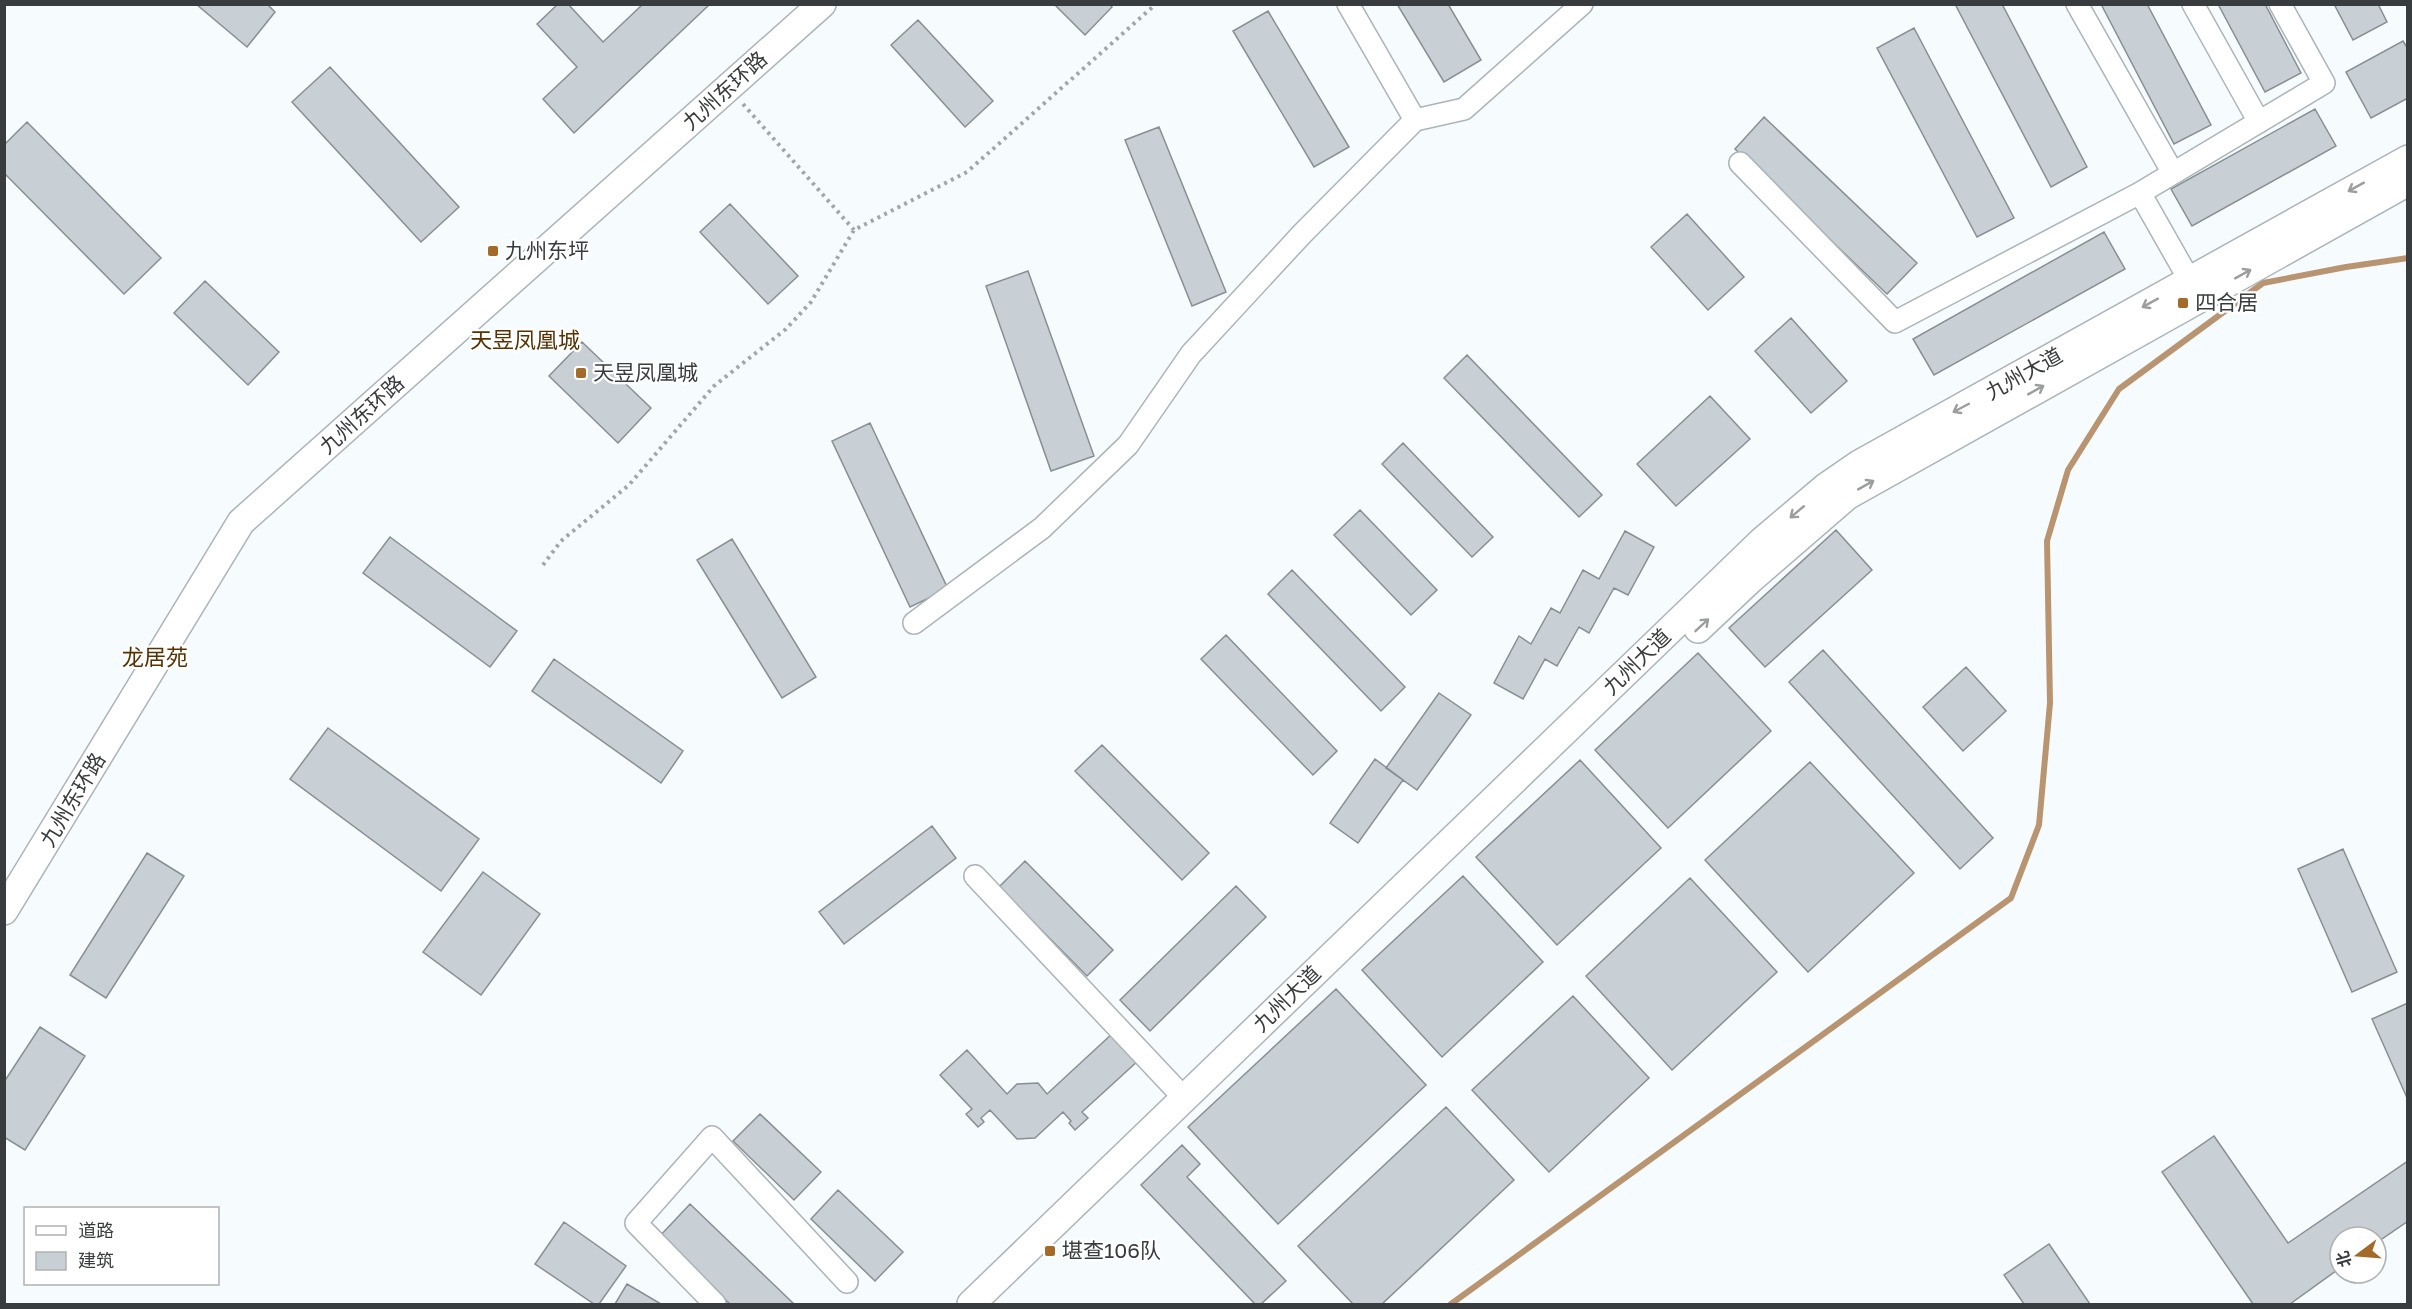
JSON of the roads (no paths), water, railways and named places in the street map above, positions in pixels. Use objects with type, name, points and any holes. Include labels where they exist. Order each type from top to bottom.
[{"type":"main road","name":"九州东环路","points":[[4,911],[241,522],[822,4]]},
{"type":"main road","name":"九州大道","points":[[971,1305],[1762,541],[1827,486],[1904,438],[2408,159]]},
{"type":"main road","points":[[993,1305],[1441,869],[1751,579],[1847,496],[2408,182]]},
{"type":"street","points":[[1348,4],[1415,120]]},
{"type":"street","points":[[914,623],[1042,528],[1128,445],[1191,354],[1302,234],[1415,120],[1464,109],[1582,4]]},
{"type":"street","points":[[2078,4],[2173,173]]},
{"type":"street","points":[[2193,4],[2259,122]]},
{"type":"street","points":[[1740,163],[1895,322],[2140,193],[2324,83],[2280,4]]},
{"type":"street","points":[[2140,193],[2190,281]]},
{"type":"street","points":[[975,876],[1185,1099]]},
{"type":"street","points":[[715,1305],[636,1223],[712,1137],[847,1282]]},
{"type":"waterway","points":[[1451,1304],[2011,898],[2039,825],[2050,703],[2047,541],[2068,470],[2119,389],[2263,283],[2408,258]]},
{"type":"place","name":"九州东坪","points":[[493,251]]},
{"type":"place","name":"四合居","points":[[2183,303]]},
{"type":"place","name":"天昱凤凰城","points":[[581,373]]},
{"type":"place","name":"堪查106队","points":[[1050,1251]]},
{"type":"district","name":"天昱凤凰城","points":[[525,340]]},
{"type":"district","name":"龙居苑","points":[[155,657]]}]
